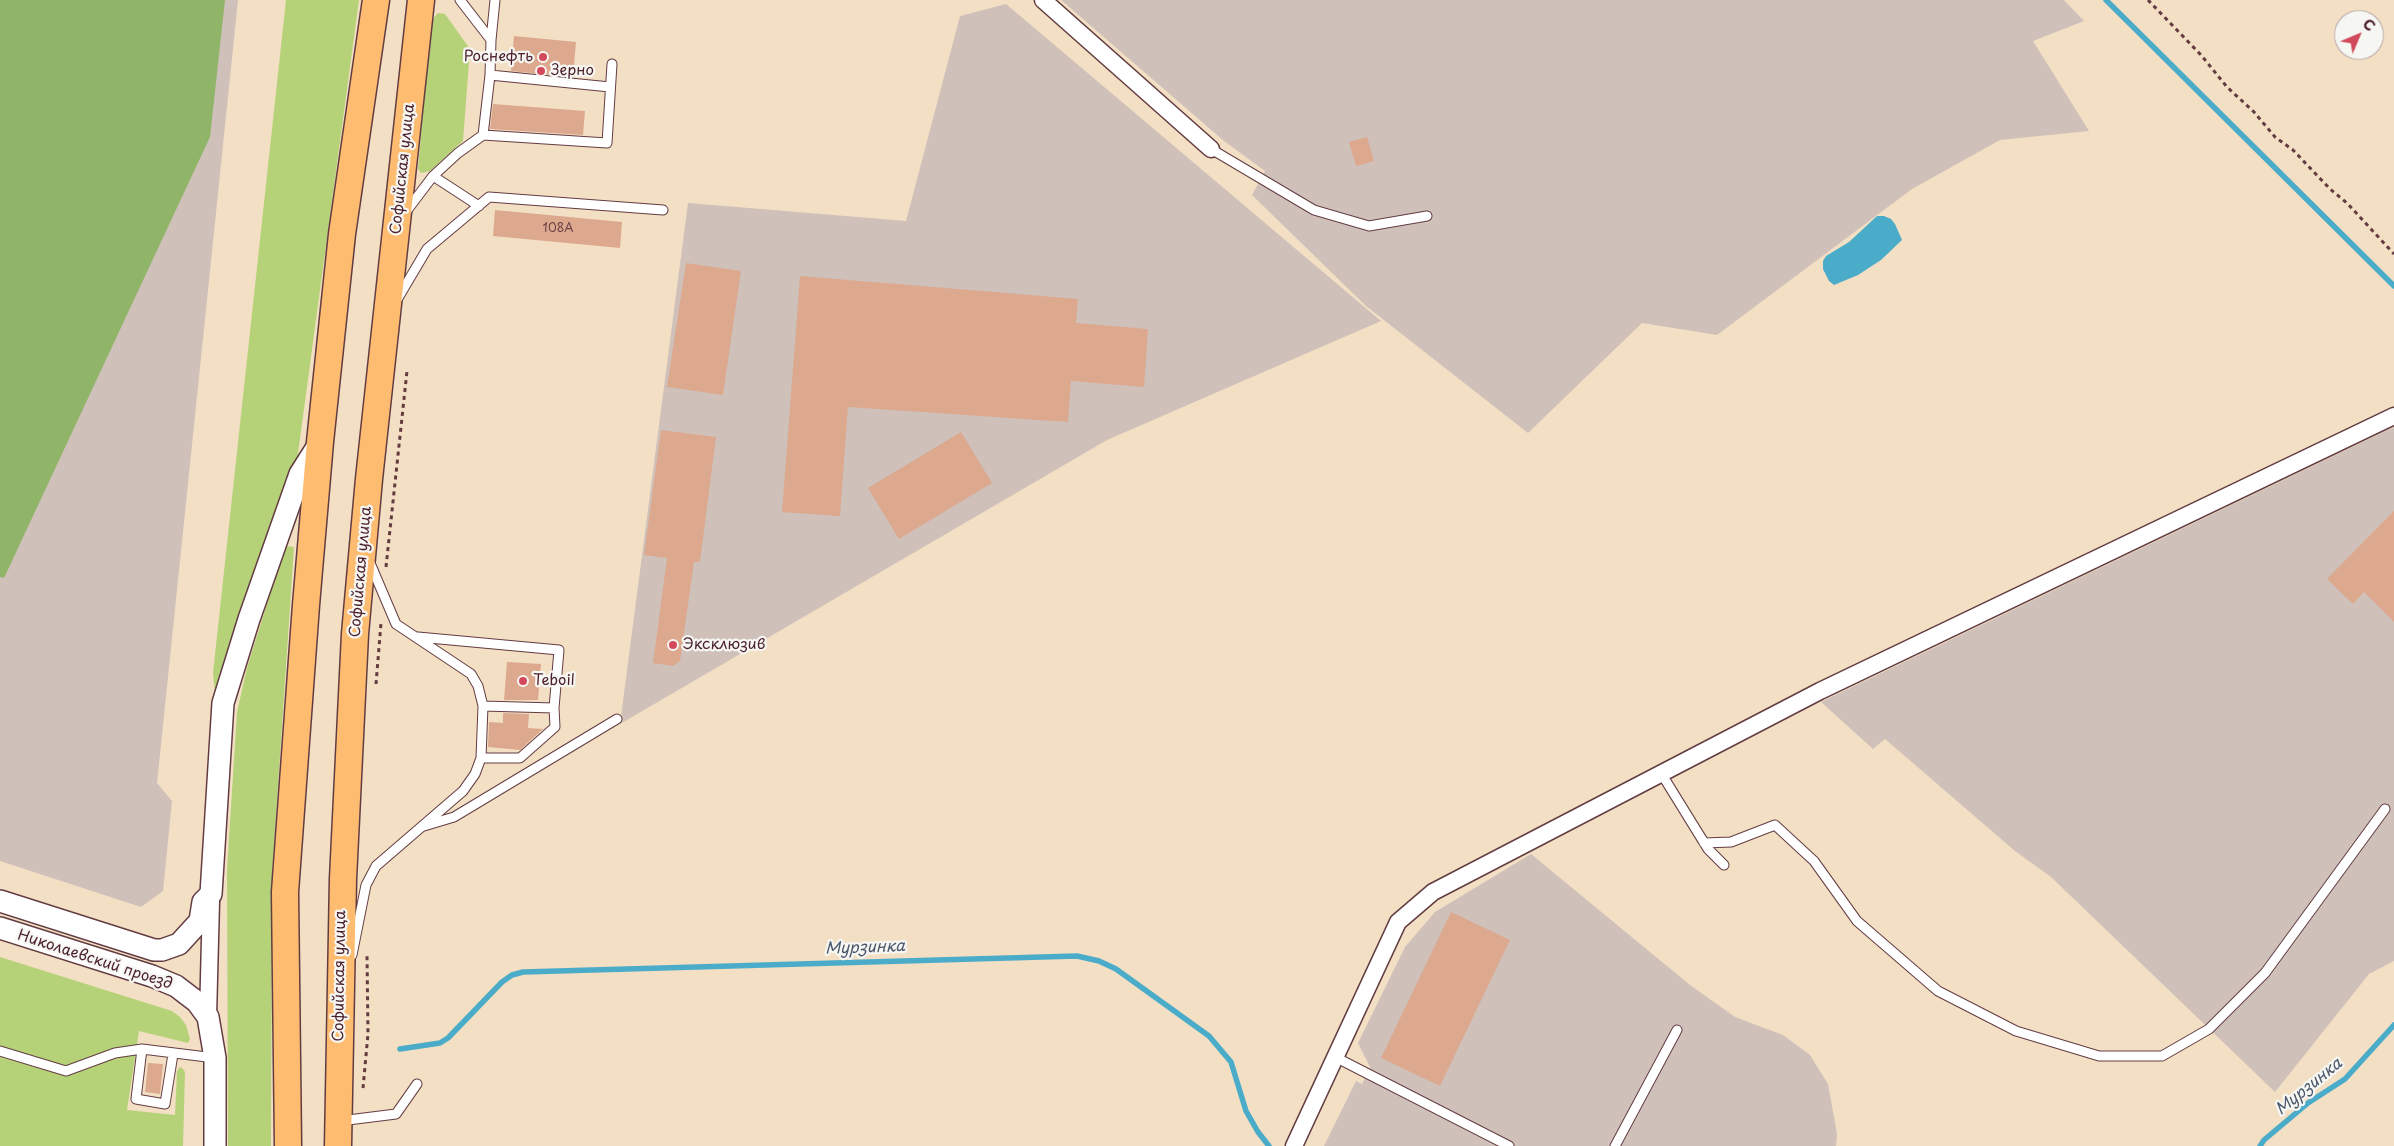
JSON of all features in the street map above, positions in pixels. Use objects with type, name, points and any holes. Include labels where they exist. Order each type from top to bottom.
[{"type":"main road","points":[[288,1146],[285,892],[320,442],[342,234],[376,0]]},
{"type":"main road","name":"Софийская улица","points":[[346,1129],[340,971],[355,634],[386,316],[421,0]]},
{"type":"street","points":[[1043,0],[1211,149]]},
{"type":"street","points":[[1294,1146],[1398,922],[1432,892],[1820,691],[2394,416]]},
{"type":"street","points":[[215,1146],[215,1058],[208,1017],[211,894],[223,703],[249,619],[300,474],[320,442]]},
{"type":"street","name":"Николаевский проезд","points":[[0,901],[154,950],[179,944],[200,920],[203,902],[211,894]]},
{"type":"street","name":"Николаевский проезд","points":[[0,928],[176,986],[197,1002],[208,1017]]},
{"type":"lane","points":[[460,0],[490,40]]},
{"type":"lane","points":[[483,135],[490,75],[490,40],[495,0]]},
{"type":"lane","points":[[397,223],[433,176],[458,152],[483,135],[607,143],[612,64]]},
{"type":"lane","points":[[490,75],[610,87]]},
{"type":"lane","points":[[1211,149],[1314,210],[1369,226],[1426,216]]},
{"type":"lane","points":[[433,176],[479,206]]},
{"type":"lane","points":[[386,316],[427,249],[489,197],[663,210]]},
{"type":"lane","points":[[340,971],[354,952],[366,884],[376,866],[463,791],[475,774],[480,758],[483,706],[478,686],[471,674],[396,624],[363,545]]},
{"type":"lane","points":[[416,637],[559,650],[554,708],[555,727],[520,758],[480,758]]},
{"type":"lane","points":[[483,706],[554,708]]},
{"type":"lane","points":[[419,828],[454,817],[617,719]]},
{"type":"lane","points":[[1661,773],[1704,843],[1724,865]]},
{"type":"lane","points":[[1704,843],[1731,842],[1775,825],[1814,860],[1857,922],[1938,992],[2016,1031],[2099,1056],[2162,1056],[2209,1029],[2265,973],[2385,809]]},
{"type":"lane","points":[[1615,1146],[1677,1030]]},
{"type":"lane","points":[[0,1051],[66,1071],[115,1054],[142,1049],[215,1058]]},
{"type":"lane","points":[[142,1049],[136,1099],[165,1104],[173,1054]]},
{"type":"lane","points":[[1335,1057],[1509,1146]]},
{"type":"lane","points":[[346,1129],[396,1114],[417,1084]]},
{"type":"path","points":[[2148,0],[2201,55],[2227,87],[2254,112],[2276,137],[2293,150],[2330,189],[2347,203],[2394,254]]},
{"type":"path","points":[[376,694],[383,596],[407,371]]},
{"type":"path","points":[[346,1129],[368,1034],[367,954]]},
{"type":"shaded area","points":[[0,0],[238,0],[157,783],[172,801],[163,891],[141,907],[0,861]]},
{"type":"shaded area","points":[[1061,0],[2064,0],[2084,21],[2033,41],[2089,131],[2000,140],[1912,189],[1717,335],[1642,323],[1528,433],[1366,306],[1252,195],[1265,171],[1224,141]]},
{"type":"shaded area","points":[[1006,4],[1381,321],[1107,440],[620,724],[688,203],[906,221],[960,16]]},
{"type":"shaded area","points":[[2394,427],[2394,961],[2369,974],[2275,1092],[2051,877],[2015,851],[1885,739],[1873,749],[1821,702]]},
{"type":"shaded area","points":[[1531,854],[1690,985],[1735,1017],[1783,1035],[1810,1055],[1828,1084],[1837,1134],[1836,1146],[1324,1146],[1356,1081],[1362,1084],[1370,1067],[1358,1043],[1405,947],[1435,912]]},
{"type":"green space","points":[[0,0],[225,0],[210,137],[4,578],[0,577]]},
{"type":"green space","points":[[286,0],[359,0],[297,461],[216,704],[213,673]]},
{"type":"green space","points":[[438,13],[445,14],[470,49],[463,141],[430,171],[421,173],[418,169],[431,21]]},
{"type":"green space","points":[[285,546],[294,547],[272,874],[271,1146],[228,1146],[227,870],[237,712],[247,668]]},
{"type":"green space","points":[[0,957],[172,1011],[180,1017],[186,1025],[190,1039],[188,1043],[139,1031],[127,1110],[175,1115],[177,1071],[180,1067],[185,1072],[183,1146],[0,1146]]},
{"type":"water","points":[[1877,216],[1891,219],[1902,240],[1881,260],[1858,275],[1834,285],[1829,281],[1823,269],[1823,261],[1826,256],[1849,242]]},
{"type":"building","name":"Роснефть","points":[[514,36],[576,42],[573,77],[511,71]]},
{"type":"building","points":[[493,104],[585,111],[583,135],[490,129]]},
{"type":"building","points":[[1367,137],[1374,161],[1356,166],[1349,142]]},
{"type":"building","points":[[495,210],[622,222],[620,248],[493,236]]},
{"type":"building","points":[[686,263],[741,271],[723,395],[667,387]]},
{"type":"building","points":[[800,276],[1078,299],[1076,323],[1148,329],[1144,387],[1071,381],[1068,422],[848,407],[840,516],[782,512]]},
{"type":"building","points":[[661,430],[716,437],[700,562],[694,562],[680,661],[673,666],[653,663],[667,558],[644,555]]},
{"type":"building","points":[[961,432],[992,483],[899,539],[868,488]]},
{"type":"building","points":[[2394,511],[2394,622],[2364,592],[2353,604],[2327,579]]},
{"type":"building","name":"Teboil","points":[[507,662],[541,664],[538,700],[504,700]]},
{"type":"building","points":[[503,713],[529,714],[528,728],[543,729],[520,750],[488,747],[489,722],[503,723]]},
{"type":"building","points":[[1451,912],[1510,940],[1440,1086],[1381,1058]]},
{"type":"building","points":[[148,1063],[163,1064],[160,1094],[145,1092]]},
{"type":"waterway","points":[[2106,0],[2394,286]]},
{"type":"waterway","name":"Мурзинка","points":[[400,1049],[440,1043],[448,1038],[502,982],[512,975],[523,972],[1077,956],[1099,961],[1116,969],[1209,1036],[1231,1062],[1246,1111],[1258,1132],[1269,1146]]},
{"type":"waterway","name":"Мурзинка","points":[[2260,1146],[2264,1140],[2308,1103],[2345,1079],[2394,1025]]},
{"type":"place","name":"Роснефть","points":[[543,57]]},
{"type":"place","name":"Зерно","points":[[541,71]]},
{"type":"place","name":"Эксклюзив","points":[[673,645]]},
{"type":"place","name":"Teboil","points":[[523,681]]}]
